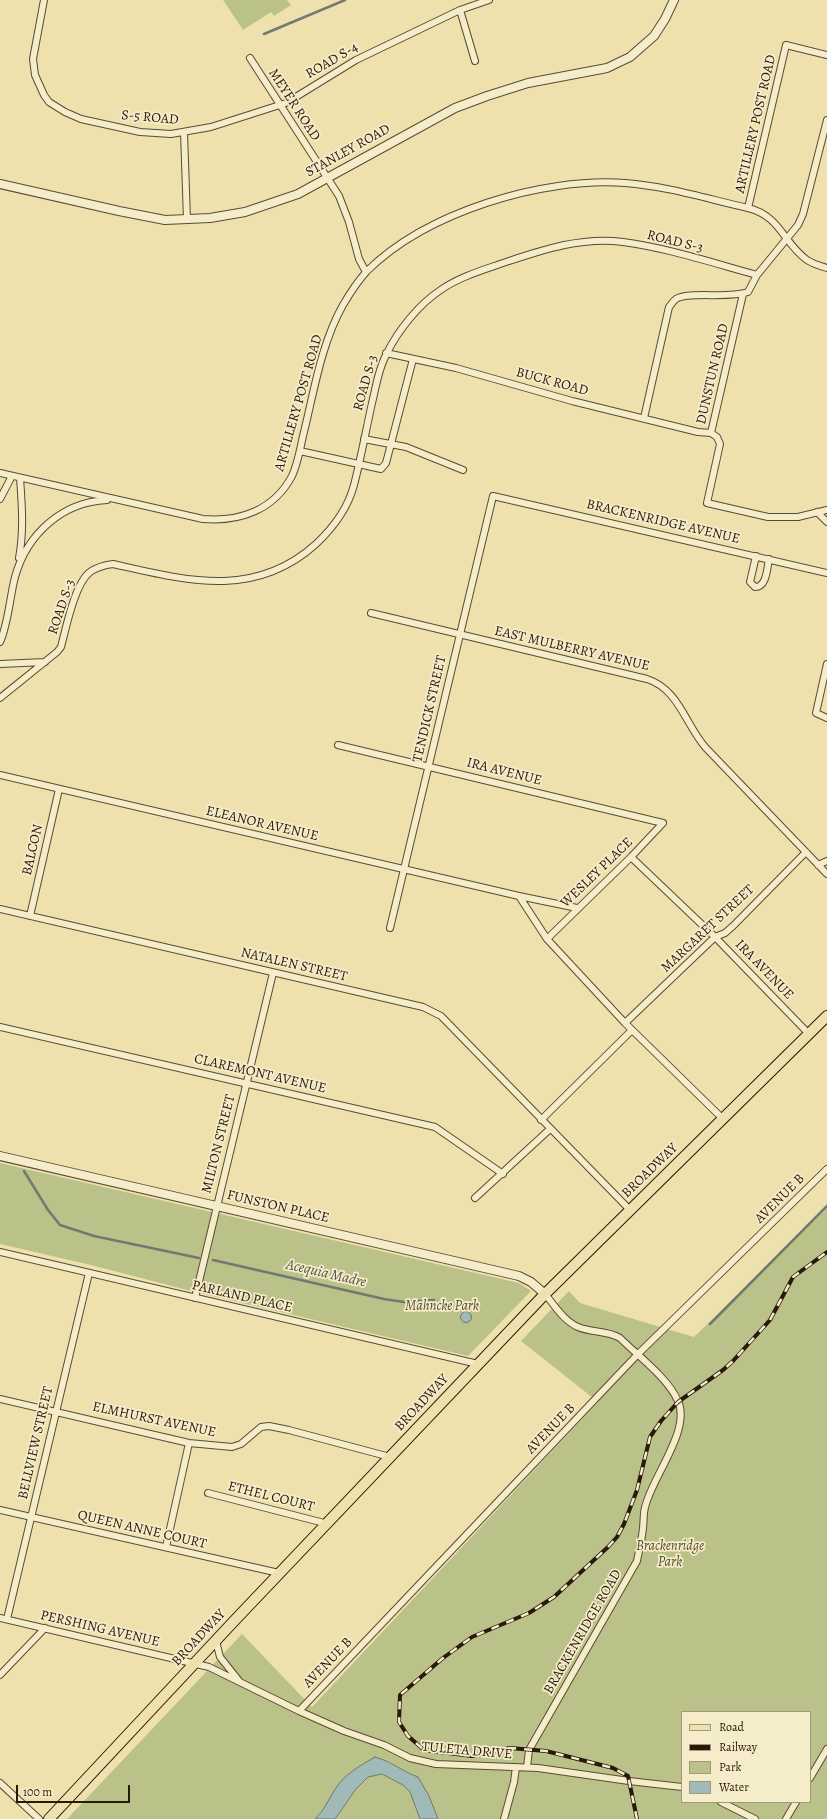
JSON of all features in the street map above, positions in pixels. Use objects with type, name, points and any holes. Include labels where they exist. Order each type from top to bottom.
[{"type":"main road","name":"BROADWAY","points":[[49,1819],[279,1573],[328,1524],[545,1294],[827,1016]]},
{"type":"street","name":"S-5 ROAD","points":[[44,0],[33,59],[35,75],[44,95],[55,107],[81,119],[114,127],[157,133],[184,132],[187,220]]},
{"type":"street","name":"ROAD S-4","points":[[184,132],[211,126],[286,103],[356,60],[460,10],[489,0]]},
{"type":"street","name":"STANLEY ROAD","points":[[0,184],[164,220],[187,220],[240,213],[263,207],[298,194],[455,108],[528,83],[607,68],[630,57],[654,36],[665,19],[674,0]]},
{"type":"street","points":[[460,10],[475,60]]},
{"type":"street","name":"ARTILLERY POST ROAD","points":[[748,208],[786,45],[827,55]]},
{"type":"street","name":"MEYER ROAD","points":[[250,58],[342,203],[359,259],[366,272]]},
{"type":"street","points":[[757,275],[798,225],[806,207],[827,120]]},
{"type":"street","name":"ARTILLERY POST ROAD","points":[[0,473],[203,520],[223,520],[239,517],[261,509],[281,494],[292,476],[300,451],[325,348],[343,306],[366,272],[406,240],[439,222],[460,213],[514,195],[554,187],[588,183],[629,184],[674,191],[748,208],[759,211],[771,218],[805,259],[827,268]]},
{"type":"street","name":"ROAD S-3","points":[[0,698],[57,652],[61,646],[78,587],[89,572],[102,565],[113,564],[189,581],[220,582],[262,576],[295,561],[309,551],[332,527],[347,504],[353,486],[379,372],[386,353],[398,334],[426,301],[442,288],[466,276],[556,247],[598,241],[623,242],[671,252],[757,275]]},
{"type":"street","name":"DUNSTUN ROAD","points":[[757,275],[748,292],[743,294],[711,433],[717,437],[720,444],[707,503],[768,517],[784,518],[817,512]]},
{"type":"street","points":[[644,418],[670,307],[676,299],[687,296],[732,296],[743,294]]},
{"type":"street","name":"BUCK ROAD","points":[[386,353],[456,368],[566,399],[698,432],[711,433]]},
{"type":"street","points":[[300,451],[381,469],[386,463],[413,359]]},
{"type":"street","points":[[364,439],[406,447],[463,470]]},
{"type":"street","points":[[0,499],[12,476]]},
{"type":"street","points":[[0,642],[18,568],[22,541],[20,478]]},
{"type":"street","name":"BRACKENRIDGE AVENUE","points":[[493,496],[827,573]]},
{"type":"street","name":"TENDICK STREET","points":[[390,928],[493,496]]},
{"type":"street","points":[[18,568],[28,546],[48,523],[62,512],[81,504],[101,500],[115,500]]},
{"type":"street","points":[[817,512],[827,510]]},
{"type":"street","points":[[817,512],[827,522]]},
{"type":"street","points":[[756,556],[750,582],[755,586],[760,586],[764,583],[769,559]]},
{"type":"street","name":"EAST MULBERRY AVENUE","points":[[371,613],[647,678],[664,686],[682,708],[699,741],[827,874]]},
{"type":"street","points":[[0,664],[45,662]]},
{"type":"street","points":[[827,664],[816,713],[827,718]]},
{"type":"street","name":"IRA AVENUE","points":[[338,745],[663,824]]},
{"type":"street","name":"ELEANOR AVENUE","points":[[0,774],[519,896],[577,908]]},
{"type":"street","name":"BALCON","points":[[30,916],[59,789]]},
{"type":"street","name":"WESLEY PLACE","points":[[546,939],[663,824]]},
{"type":"street","name":"MARGARET STREET","points":[[625,1023],[715,937],[725,933],[733,926],[806,852]]},
{"type":"street","name":"IRA AVENUE","points":[[631,857],[715,937],[809,1034]]},
{"type":"street","points":[[818,865],[827,861]]},
{"type":"street","points":[[519,896],[546,939],[625,1023],[723,1119]]},
{"type":"street","name":"NATALEN STREET","points":[[0,909],[417,1005],[441,1016],[550,1129]]},
{"type":"street","name":"MILTON STREET","points":[[195,1298],[273,973]]},
{"type":"street","name":"CLAREMONT AVENUE","points":[[0,1027],[435,1126],[502,1174]]},
{"type":"street","points":[[541,1120],[632,1030]]},
{"type":"street","points":[[475,1198],[550,1129],[630,1210]]},
{"type":"street","name":"FUNSTON PLACE","points":[[0,1156],[519,1276],[531,1282],[545,1294]]},
{"type":"street","name":"AVENUE B","points":[[299,1711],[637,1356],[827,1169]]},
{"type":"street","name":"PARLAND PLACE","points":[[0,1252],[478,1364]]},
{"type":"street","name":"BELLVIEW STREET","points":[[3,1619],[31,1517],[89,1273]]},
{"type":"street","name":"BRACKENRIDGE ROAD","points":[[527,1767],[529,1750],[637,1561],[644,1528],[645,1505],[654,1482],[678,1432],[681,1418],[678,1402],[660,1377],[620,1338],[613,1334],[579,1327],[569,1322],[545,1294]]},
{"type":"street","name":"ELMHURST AVENUE","points":[[0,1399],[189,1443],[232,1448],[241,1444],[261,1427],[269,1426],[289,1430],[390,1458]]},
{"type":"street","points":[[166,1547],[189,1443]]},
{"type":"street","name":"ETHEL COURT","points":[[208,1493],[328,1524]]},
{"type":"street","name":"QUEEN ANNE COURT","points":[[0,1510],[279,1573]]},
{"type":"street","name":"PERSHING AVENUE","points":[[3,1619],[195,1663]]},
{"type":"street","points":[[0,1675],[45,1628]]},
{"type":"street","name":"TULETA DRIVE","points":[[216,1641],[220,1657],[241,1683]]},
{"type":"street","name":"TULETA DRIVE","points":[[195,1663],[209,1668],[344,1731],[384,1745],[410,1758],[436,1764],[527,1767],[681,1787]]},
{"type":"street","points":[[811,1776],[827,1749]]},
{"type":"street","points":[[504,1819],[514,1782],[516,1767]]},
{"type":"street","points":[[0,1783],[39,1819]]},
{"type":"street","points":[[723,1803],[755,1819]]},
{"type":"street","points":[[786,1819],[795,1803]]},
{"type":"green space","points":[[223,0],[287,0],[291,5],[274,16],[271,12],[243,30]]},
{"type":"green space","name":"Mahncke Park","points":[[0,1163],[519,1283],[531,1291],[468,1356],[187,1290],[91,1265],[0,1244]]},
{"type":"green space","name":"Brackenridge Park","points":[[827,1208],[827,1819],[67,1819],[242,1634],[312,1707],[598,1402],[521,1341],[569,1291],[580,1303],[694,1337]]},
{"type":"water","points":[[466,1311],[470,1313],[472,1317],[470,1321],[466,1323],[462,1321],[460,1317],[462,1313]]},
{"type":"water","points":[[375,1757],[418,1777],[429,1796],[438,1819],[420,1819],[410,1792],[403,1785],[382,1774],[368,1777],[356,1789],[335,1819],[315,1819],[323,1810],[342,1780],[354,1770]]},
{"type":"waterway","points":[[264,34],[345,0]]},
{"type":"waterway","name":"Acequia Madre","points":[[24,1171],[48,1210],[60,1225],[94,1236],[199,1258]]},
{"type":"waterway","points":[[710,1324],[827,1206]]},
{"type":"waterway","name":"Acequia Madre","points":[[213,1260],[384,1299],[404,1302],[434,1300]]},
{"type":"railway","points":[[637,1819],[628,1776],[613,1768],[546,1751],[510,1748],[472,1756],[424,1750],[408,1736],[399,1722],[400,1695],[443,1658],[472,1637],[529,1613],[554,1597],[608,1547],[617,1537],[624,1524],[637,1490],[650,1437],[661,1421],[678,1402],[723,1370],[733,1361],[770,1320],[793,1277],[827,1252]]}]
